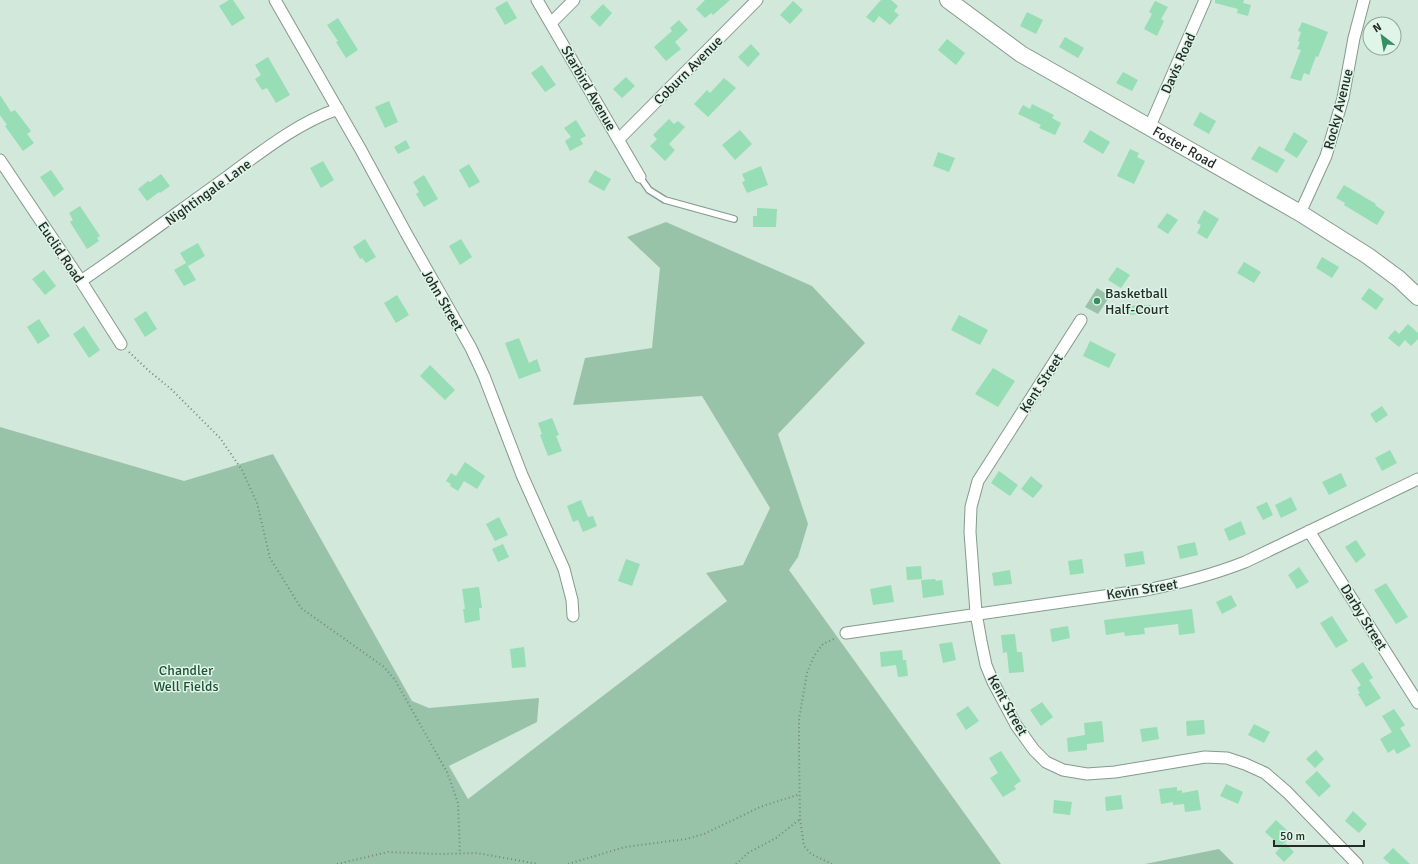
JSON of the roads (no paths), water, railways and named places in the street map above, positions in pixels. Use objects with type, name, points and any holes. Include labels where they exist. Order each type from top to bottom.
[{"type":"street","name":"John Street","points":[[275,0],[338,109],[471,348],[484,376],[522,475],[564,569],[572,600],[573,616]]},
{"type":"street","name":"Starbird Avenue","points":[[538,0],[640,178]]},
{"type":"street","points":[[551,23],[574,0]]},
{"type":"street","name":"Coburn Avenue","points":[[619,139],[757,0]]},
{"type":"street","name":"Foster Road","points":[[948,0],[1021,54],[1150,126],[1300,213],[1368,256],[1399,279],[1418,297]]},
{"type":"street","name":"Davis Road","points":[[1150,126],[1205,0]]},
{"type":"street","name":"Rocky Avenue","points":[[1300,213],[1326,156],[1341,106],[1354,38],[1364,0]]},
{"type":"street","name":"Nightingale Lane","points":[[81,281],[134,245],[282,138],[329,112],[338,109]]},
{"type":"street","name":"Euclid Road","points":[[0,160],[121,344]]},
{"type":"street","name":"Kent Street","points":[[1081,320],[978,481],[972,507],[970,532],[976,613],[986,664],[993,682],[1016,725],[1034,750],[1046,762],[1063,770],[1086,774],[1115,772],[1205,757],[1227,758],[1265,773],[1287,792],[1357,864]]},
{"type":"street","name":"Kevin Street","points":[[846,633],[976,613],[1146,590],[1181,583],[1218,573],[1273,550],[1309,531],[1418,479]]},
{"type":"street","name":"Darby Street","points":[[1309,531],[1418,703]]},
{"type":"lane","points":[[640,178],[649,190],[665,200],[734,219]]},
{"type":"place","name":"Basketball Half-Court","points":[[1097,301]]},
{"type":"park label","name":"Chandler Well Fields","points":[[186,678]]}]
